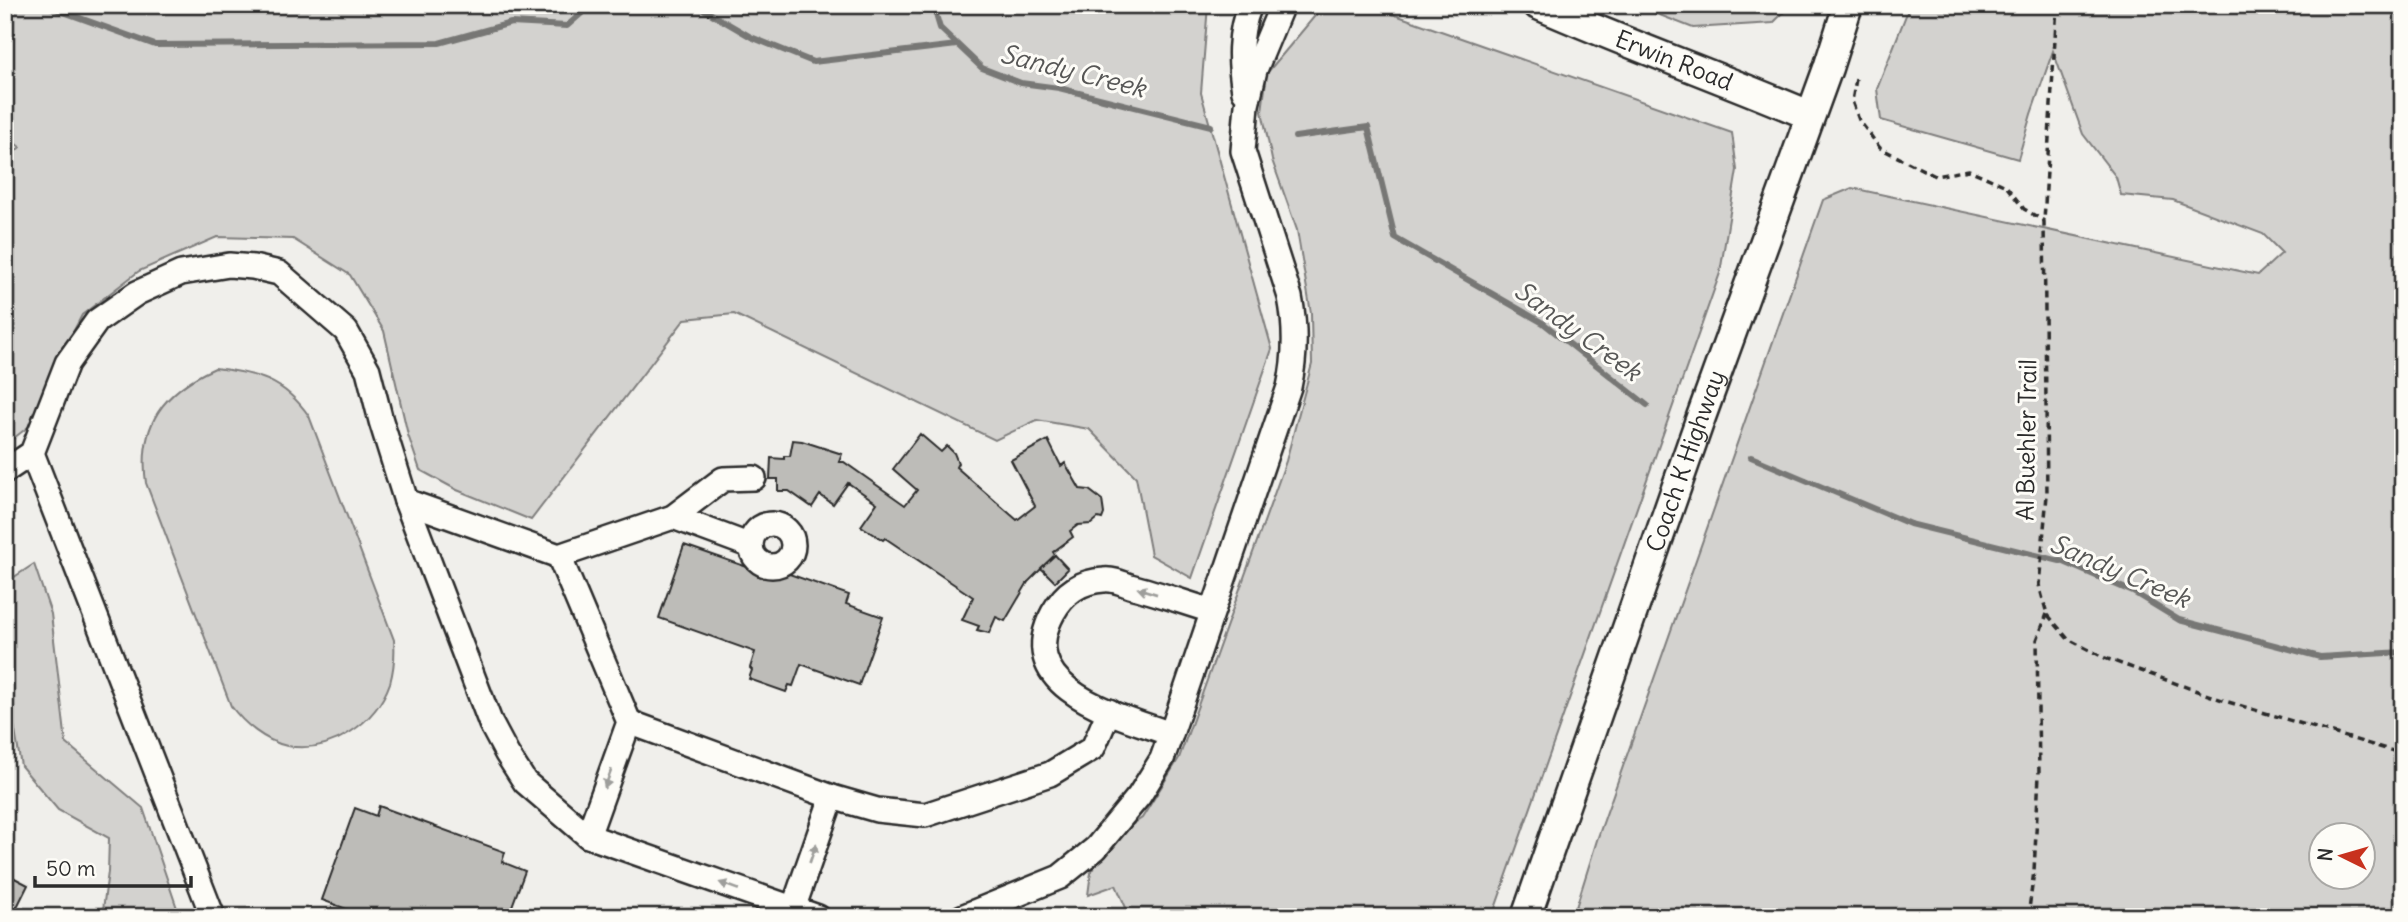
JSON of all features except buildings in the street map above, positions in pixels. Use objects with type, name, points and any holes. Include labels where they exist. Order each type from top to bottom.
[{"type":"main road","name":"Erwin Road","points":[[1538,5],[1620,41],[1659,53],[1810,115]]},
{"type":"main road","name":"Coach K Highway","points":[[1526,917],[1848,5]]},
{"type":"lane","points":[[1247,105],[1240,68],[1242,25],[1250,5]]},
{"type":"lane","points":[[962,917],[1060,877],[1096,848],[1139,796],[1162,759],[1171,734],[1295,363],[1294,317],[1290,297],[1243,151],[1247,105],[1255,70],[1282,5]]},
{"type":"lane","points":[[5,471],[32,453],[67,363],[97,321],[137,293],[181,273],[229,265],[279,273],[346,331],[368,370],[406,501],[491,724],[525,782],[588,836],[817,917]]},
{"type":"lane","points":[[32,453],[213,917]]},
{"type":"lane","points":[[406,501],[559,556],[681,512],[723,479],[754,478]]},
{"type":"lane","points":[[681,512],[753,539]]},
{"type":"lane","points":[[559,556],[629,722],[588,836]]},
{"type":"lane","points":[[1171,734],[1109,712],[1064,687],[1049,667],[1046,658],[1045,635],[1049,621],[1067,595],[1084,582],[1107,579],[1212,611]]},
{"type":"lane","points":[[629,722],[832,797],[877,810],[925,815],[1050,774],[1093,748],[1109,712]]},
{"type":"lane","points":[[793,909],[832,797]]},
{"type":"path","name":"Al Buehler Trail","points":[[2057,5],[2044,221],[2047,495],[2039,585],[2047,614],[2068,639],[2105,658],[2225,701],[2403,754]]},
{"type":"path","points":[[1856,79],[1852,101],[1858,120],[1880,148],[1935,176],[1969,170],[2006,186],[2024,209],[2044,221]]},
{"type":"path","points":[[2028,917],[2034,871],[2039,775],[2037,640],[2047,614]]},
{"type":"shaded area","points":[[5,5],[1208,5],[1201,93],[1272,349],[1192,578],[1151,555],[1136,477],[1089,429],[1037,420],[995,440],[734,314],[685,319],[531,520],[457,490],[420,470],[408,435],[384,331],[350,275],[293,239],[217,237],[139,271],[82,315],[56,365],[32,424],[5,445],[5,161],[20,147],[5,136]]},
{"type":"shaded area","points":[[1324,5],[1381,10],[1732,133],[1737,170],[1720,273],[1492,917],[1130,917],[1116,885],[1088,895],[1091,872],[1111,839],[1142,818],[1179,758],[1286,461],[1312,364],[1311,313],[1297,230],[1272,160],[1262,111],[1267,73]]},
{"type":"shaded area","points":[[1634,5],[1791,5],[1773,23],[1693,28]]},
{"type":"shaded area","points":[[1910,5],[2403,5],[2403,917],[1573,917],[1597,840],[1823,200],[1852,188],[2258,275],[2282,253],[2263,234],[2173,200],[2121,195],[2116,177],[2083,134],[2053,51],[2018,159],[1881,120],[1877,89]]},
{"type":"shaded area","points":[[215,368],[268,380],[290,394],[309,416],[394,640],[390,683],[374,711],[350,732],[320,745],[287,746],[271,740],[249,725],[231,706],[146,483],[146,444],[158,412],[181,388]]},
{"type":"shaded area","points":[[34,564],[51,614],[66,743],[143,808],[180,917],[102,917],[109,838],[58,810],[21,766],[5,673],[5,583]]},
{"type":"waterway","name":"Sandy Creek","points":[[44,5],[155,45],[439,43],[511,23],[567,26],[591,5]]},
{"type":"waterway","name":"Sandy Creek","points":[[696,5],[751,37],[813,62],[957,45]]},
{"type":"waterway","name":"Sandy Creek","points":[[933,5],[940,28],[982,68],[1021,83],[1059,88],[1211,126]]},
{"type":"waterway","name":"Sandy Creek","points":[[1295,137],[1368,127],[1395,238],[1543,323],[1647,405]]},
{"type":"waterway","name":"Sandy Creek","points":[[1751,457],[1910,524],[2064,562],[2133,592],[2179,620],[2320,657],[2403,652]]}]
